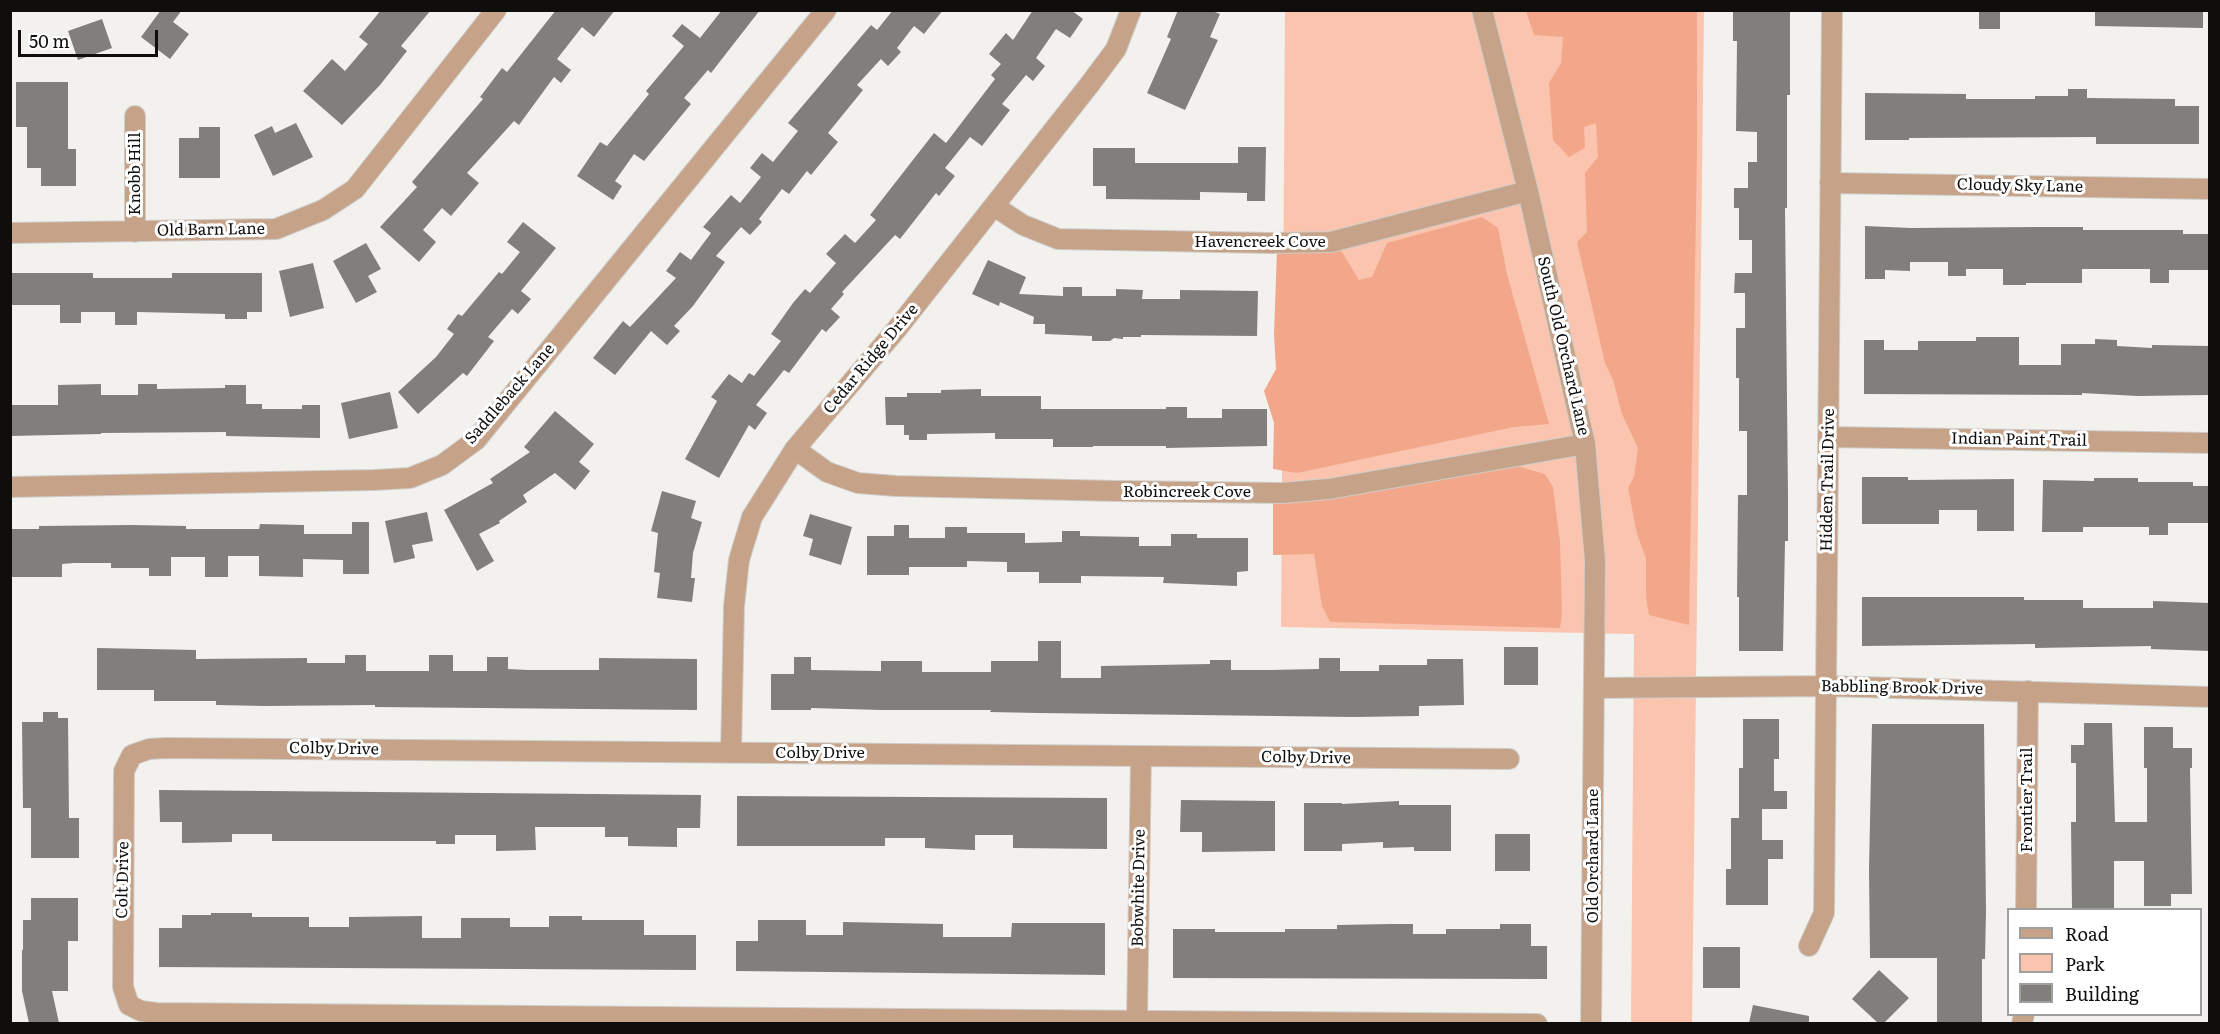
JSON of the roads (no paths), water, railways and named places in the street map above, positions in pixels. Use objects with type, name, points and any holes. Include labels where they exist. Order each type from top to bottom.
[{"type":"street","name":"Old Barn Lane","points":[[10,233],[276,229],[323,210],[355,189],[496,10]]},
{"type":"street","name":"Saddleback Lane","points":[[10,487],[374,480],[410,477],[442,465],[476,440],[825,10]]},
{"type":"street","name":"Cedar Ridge Drive","points":[[731,753],[734,606],[739,560],[752,518],[795,449],[896,330],[1116,49],[1131,10]]},
{"type":"street","name":"South Old Orchard Lane","points":[[1482,10],[1528,191],[1585,444],[1595,561],[1594,688]]},
{"type":"street","name":"Hidden Trail Drive","points":[[1809,946],[1824,913],[1832,10]]},
{"type":"street","name":"Knobb Hill","points":[[135,116],[135,232]]},
{"type":"street","name":"Cloudy Sky Lane","points":[[1830,183],[2210,189]]},
{"type":"street","name":"Havencreek Cove","points":[[994,206],[1023,225],[1058,239],[1330,242],[1528,191]]},
{"type":"street","name":"Indian Paint Trail","points":[[1828,437],[2210,443]]},
{"type":"street","name":"Robincreek Cove","points":[[795,449],[827,472],[858,483],[1116,491],[1282,493],[1329,489],[1585,444]]},
{"type":"street","name":"Babbling Brook Drive","points":[[1594,688],[1826,686],[2210,697]]},
{"type":"street","name":"Old Orchard Lane","points":[[1591,1023],[1594,688]]},
{"type":"street","name":"Frontier Trail","points":[[2026,908],[2028,691]]},
{"type":"street","name":"Colby Drive","points":[[132,755],[149,749],[166,748],[1509,759]]},
{"type":"street","name":"Colt Drive","points":[[132,755],[124,771],[123,791],[123,987],[129,1005],[141,1011],[737,1021]]},
{"type":"street","name":"Bobwhite Drive","points":[[1137,1021],[1142,756]]},
{"type":"street","points":[[737,1021],[1537,1023]]}]
